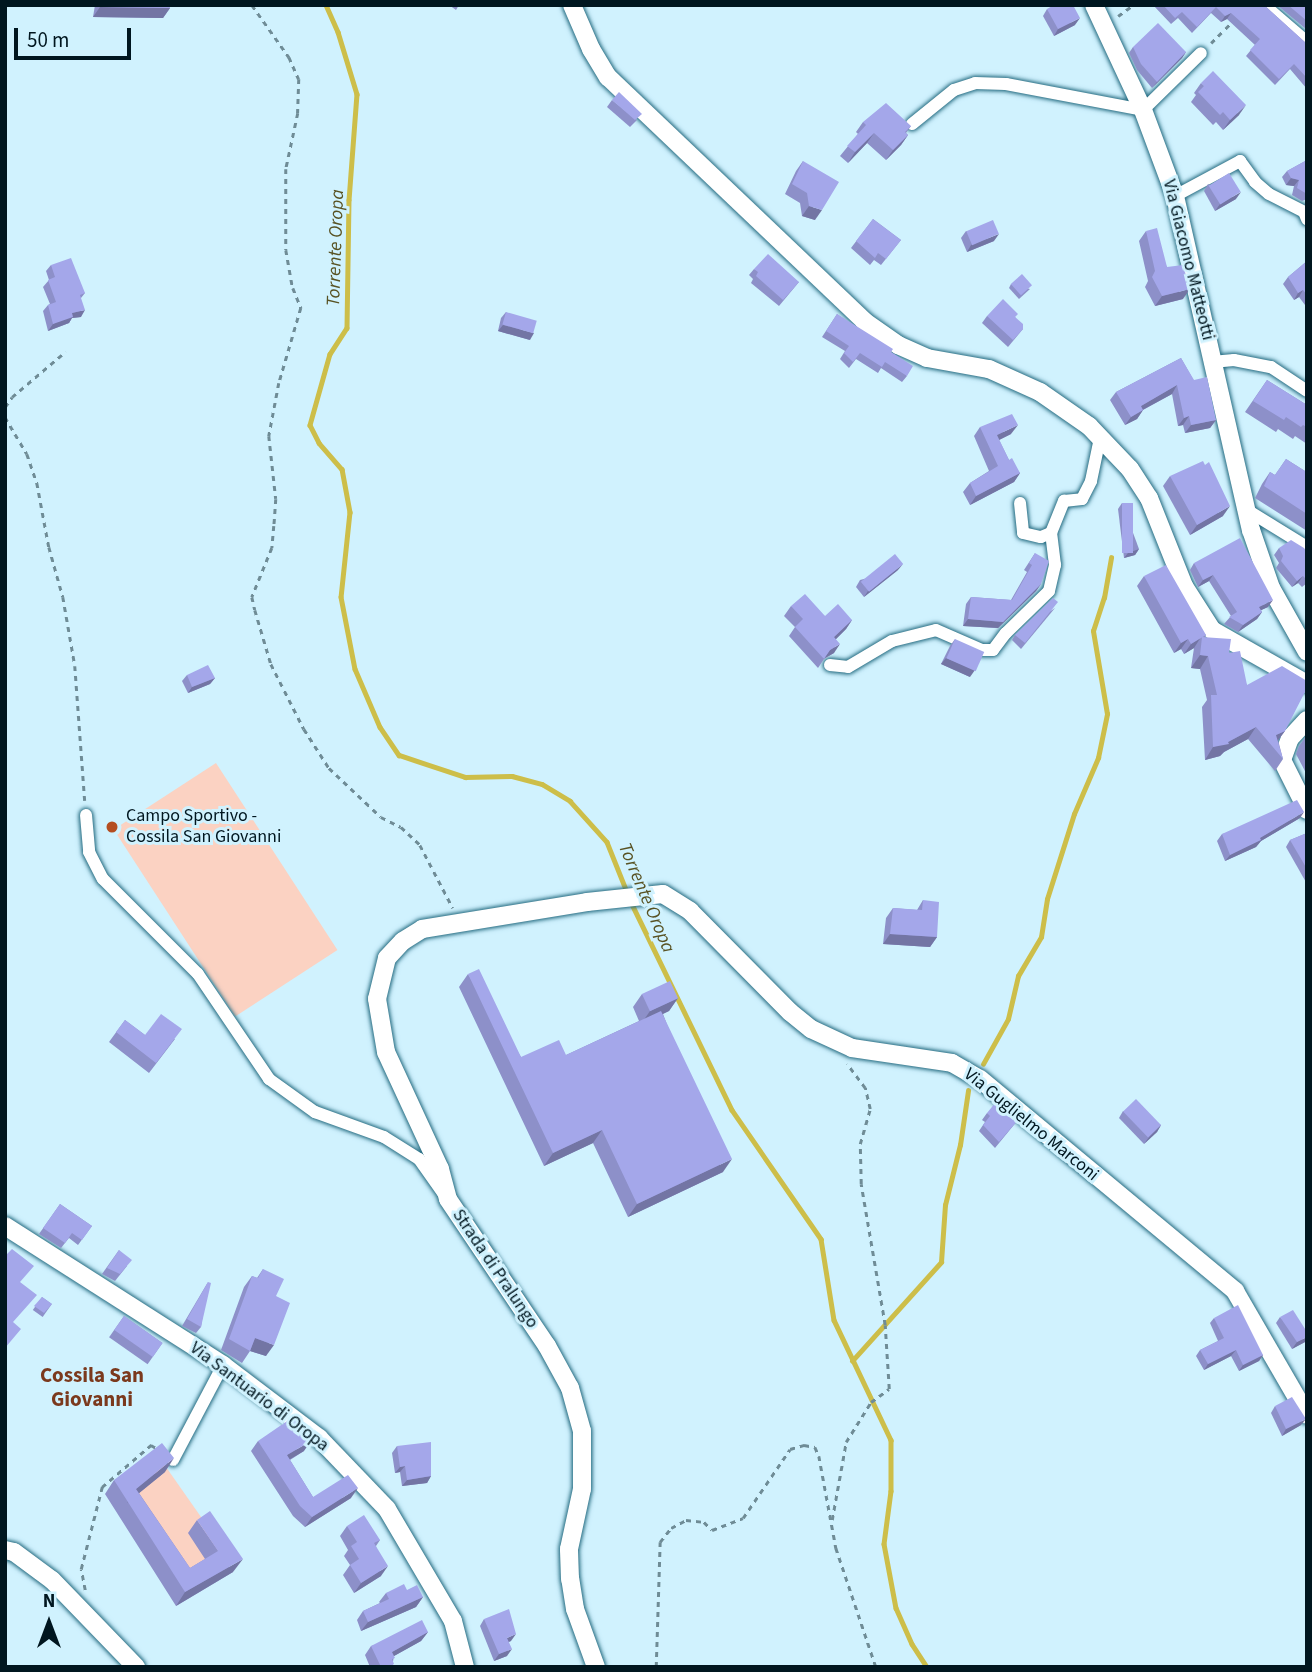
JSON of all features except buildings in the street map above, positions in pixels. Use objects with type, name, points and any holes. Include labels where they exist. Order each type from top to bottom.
[{"type":"street","points":[[572,5],[591,49],[608,77],[864,321],[898,345],[927,358],[989,369],[1040,391],[1089,426],[1130,470],[1149,498],[1184,586],[1212,630],[1307,684]]},
{"type":"street","name":"Via Giacomo Matteotti","points":[[1094,5],[1143,110],[1175,196],[1247,510],[1270,588],[1307,652]]},
{"type":"street","points":[[1264,5],[1307,42]]},
{"type":"street","points":[[912,124],[954,90],[975,83],[1006,84],[1143,110],[1201,53]]},
{"type":"street","points":[[1175,196],[1240,161],[1255,182],[1269,194],[1304,212],[1307,219]]},
{"type":"street","name":"Via Giacomo Matteotti","points":[[1212,362],[1234,360],[1271,367],[1307,391]]},
{"type":"street","points":[[830,665],[848,667],[892,641],[936,630],[982,650],[993,650],[1006,633],[1049,591],[1055,565],[1051,533],[1064,501],[1082,499],[1091,481],[1101,438]]},
{"type":"street","points":[[1020,503],[1023,533],[1041,537],[1051,533]]},
{"type":"street","points":[[1247,510],[1307,547]]},
{"type":"street","points":[[1307,720],[1290,738],[1282,760],[1307,810]]},
{"type":"street","points":[[86,815],[89,852],[103,879],[198,974],[269,1079],[315,1112],[384,1137],[419,1159],[448,1199]]},
{"type":"street","name":"Strada di Pralungo","points":[[596,1667],[575,1609],[570,1579],[569,1549],[582,1489],[582,1431],[570,1388],[547,1346],[448,1199],[440,1170],[386,1052],[377,999],[387,958],[403,942],[422,929],[586,902],[663,894]]},
{"type":"street","name":"Via Guglielmo Marconi","points":[[663,894],[690,911],[790,1012],[811,1029],[852,1048],[952,1063],[980,1079],[1235,1291],[1307,1415]]},
{"type":"street","name":"Via Santuario di Oropa","points":[[5,1226],[223,1365],[319,1438],[387,1509],[453,1621],[465,1667]]},
{"type":"street","points":[[173,1460],[223,1365]]},
{"type":"street","points":[[5,1550],[14,1552],[52,1580],[136,1667]]},
{"type":"path","points":[[252,5],[289,57],[299,79],[298,113],[286,169],[286,250],[293,288],[301,308],[279,383],[269,436],[276,499],[272,548],[252,597],[271,664],[304,729],[329,768],[381,817],[401,827],[420,845],[460,922]]},
{"type":"path","points":[[1201,53],[1238,16]]},
{"type":"path","points":[[5,407],[12,397],[65,352]]},
{"type":"path","points":[[5,418],[27,454],[37,483],[49,547],[63,597],[75,666],[86,815]]},
{"type":"path","points":[[831,1523],[846,1442],[871,1402],[889,1389],[885,1325],[861,1184],[860,1144],[870,1109],[865,1088],[841,1058]]},
{"type":"path","points":[[76,1604],[85,1592],[81,1569],[102,1487],[151,1445],[173,1460]]},
{"type":"path","points":[[656,1667],[660,1542],[671,1528],[686,1520],[704,1522],[712,1530],[743,1518],[790,1450],[804,1445],[814,1447],[819,1456],[836,1548],[876,1667]]},
{"type":"shaded area","points":[[216,763],[337,950],[235,1016],[114,829]]},
{"type":"shaded area","points":[[159,1457],[233,1563],[182,1598],[108,1493]]},
{"type":"waterway","name":"Torrente Oropa","points":[[326,5],[338,32],[357,94],[349,200],[347,328],[330,354],[310,425],[319,443],[342,469],[350,512],[341,597],[355,669],[380,727],[399,755],[465,777],[512,776],[542,784],[570,801],[607,842],[627,892]]},
{"type":"waterway","points":[[983,1064],[1008,1019],[1018,976],[1041,937],[1047,899],[1074,814],[1098,758],[1107,714],[1093,631],[1104,598],[1111,558]]},
{"type":"waterway","name":"Torrente Oropa","points":[[630,900],[732,1110],[821,1239],[834,1320],[891,1440],[891,1491],[884,1544],[896,1608],[912,1644],[927,1667]]},
{"type":"waterway","points":[[852,1361],[941,1262],[945,1205],[960,1145],[968,1091]]},
{"type":"place","name":"Campo Sportivo - Cossila San Giovanni","points":[[112,827]]},
{"type":"district","name":"Cossila San Giovanni","points":[[92,1387]]}]
